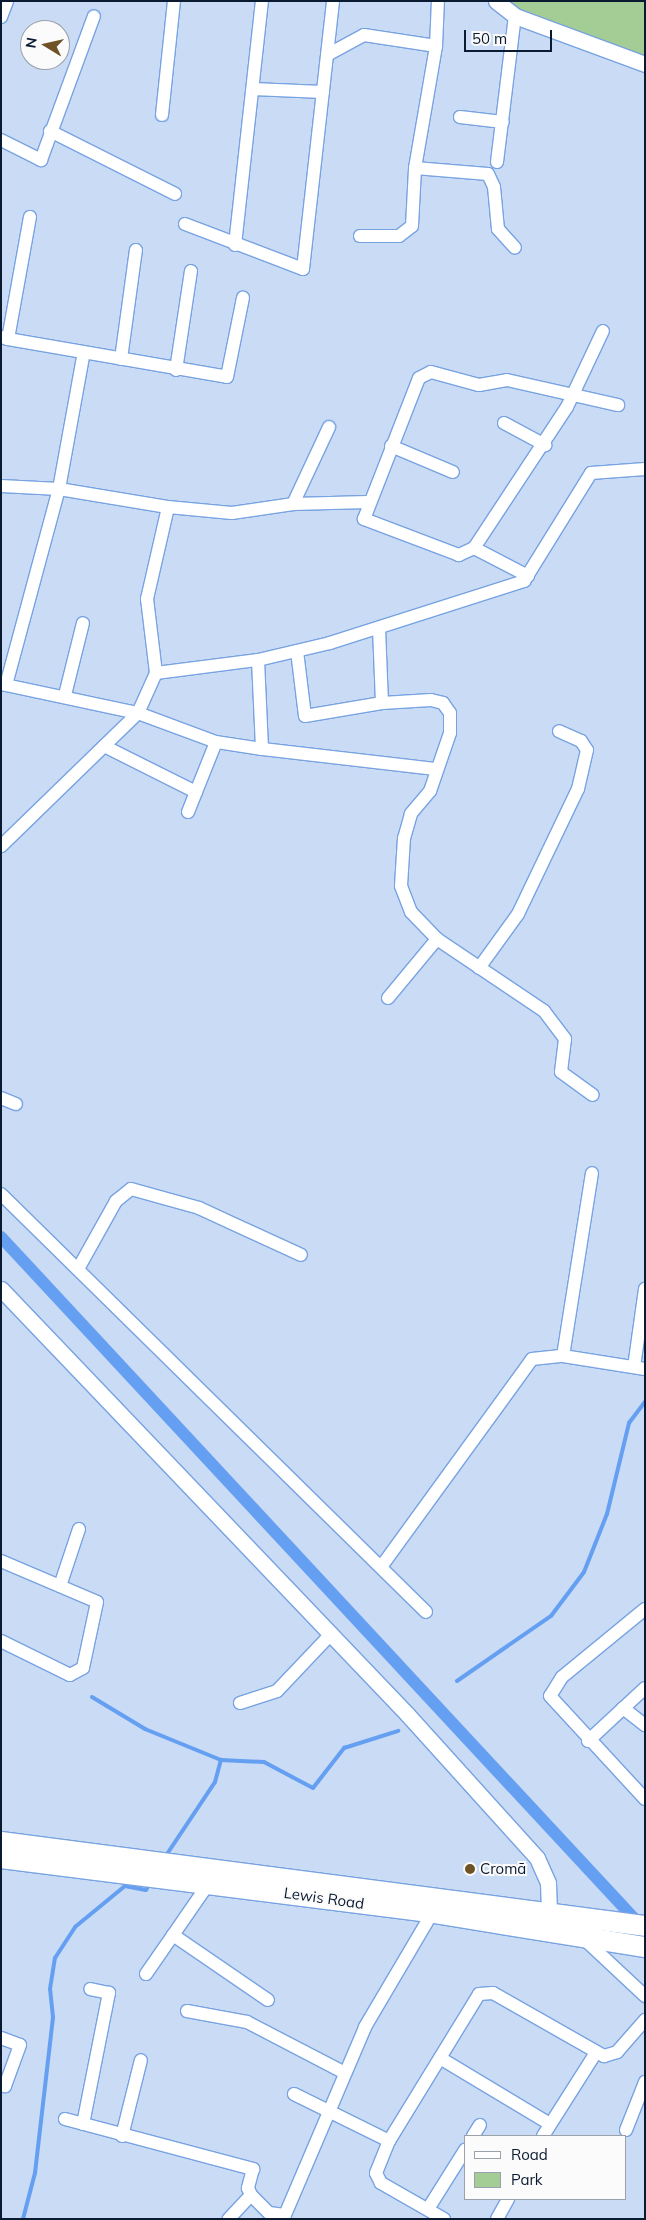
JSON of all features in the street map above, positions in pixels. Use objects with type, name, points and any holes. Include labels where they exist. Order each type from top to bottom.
[{"type":"main road","name":"Lewis Road","points":[[1,1842],[130,1866]]},
{"type":"main road","name":"Lewis Road","points":[[1,1858],[168,1870],[435,1905],[549,1913],[645,1926]]},
{"type":"main road","name":"Lewis Road","points":[[168,1870],[209,1883],[279,1884]]},
{"type":"main road","name":"Lewis Road","points":[[435,1905],[582,1938],[645,1946]]},
{"type":"street","points":[[1,17],[7,1]]},
{"type":"street","points":[[162,115],[174,1]]},
{"type":"street","points":[[235,245],[262,1]]},
{"type":"street","points":[[184,224],[235,245],[303,269],[333,1]]},
{"type":"street","points":[[360,236],[407,232],[414,216],[415,168],[436,46],[438,1]]},
{"type":"street","points":[[496,1],[515,16],[645,64]]},
{"type":"street","points":[[1,140],[41,160],[94,16]]},
{"type":"street","points":[[498,162],[515,16]]},
{"type":"street","points":[[327,55],[364,36],[423,40],[436,46]]},
{"type":"street","points":[[252,89],[323,92]]},
{"type":"street","points":[[460,117],[503,122]]},
{"type":"street","points":[[50,132],[175,194]]},
{"type":"street","points":[[415,168],[488,174],[494,187],[498,229],[516,248]]},
{"type":"street","points":[[30,217],[5,338],[176,370],[227,377],[243,298]]},
{"type":"street","points":[[121,359],[136,250]]},
{"type":"street","points":[[176,370],[191,272]]},
{"type":"street","points":[[603,331],[574,394],[545,444],[474,548],[459,556],[368,521],[364,513],[391,446],[424,373],[469,385],[507,380],[574,394],[618,406]]},
{"type":"street","points":[[84,352],[60,489],[4,685],[66,695],[138,713],[216,742],[436,769]]},
{"type":"street","points":[[504,423],[545,444]]},
{"type":"street","points":[[292,504],[329,427]]},
{"type":"street","points":[[391,446],[454,472]]},
{"type":"street","points":[[156,673],[258,660],[297,651],[379,628],[519,584],[528,576],[591,473],[645,469]]},
{"type":"street","points":[[1,486],[60,489],[168,506],[232,513],[292,504],[368,502]]},
{"type":"street","points":[[1,846],[138,713],[156,673],[148,593],[168,506]]},
{"type":"street","points":[[474,548],[528,576]]},
{"type":"street","points":[[66,695],[83,623]]},
{"type":"street","points":[[379,628],[382,702]]},
{"type":"street","points":[[297,651],[305,716],[382,702],[418,699],[443,703],[451,723],[430,791],[406,825],[401,886],[411,912],[438,939],[554,1021],[565,1039],[558,1066],[593,1096]]},
{"type":"street","points":[[258,660],[262,749]]},
{"type":"street","points":[[479,968],[518,914],[578,789],[587,750],[581,741],[559,731]]},
{"type":"street","points":[[188,812],[216,742]]},
{"type":"street","points":[[104,746],[196,792]]},
{"type":"street","points":[[388,998],[438,939]]},
{"type":"street","points":[[1,1098],[16,1104]]},
{"type":"street","points":[[563,1356],[592,1173]]},
{"type":"street","points":[[78,1270],[116,1201],[131,1189],[199,1208],[301,1255]]},
{"type":"street","points":[[1,1194],[426,1612]]},
{"type":"street","points":[[1,1289],[331,1634],[536,1858],[548,1883],[549,1913]]},
{"type":"street","points":[[381,1567],[523,1367],[544,1354],[639,1368],[645,1289]]},
{"type":"street","points":[[60,1586],[79,1529]]},
{"type":"street","points":[[1,1561],[97,1602],[83,1668],[70,1674],[1,1641]]},
{"type":"street","points":[[645,1609],[553,1688],[553,1703],[645,1799]]},
{"type":"street","points":[[240,1702],[277,1691],[331,1634]]},
{"type":"street","points":[[588,1741],[645,1688]]},
{"type":"street","points":[[624,1708],[645,1725]]},
{"type":"street","points":[[146,1974],[209,1883]]},
{"type":"street","points":[[65,2119],[122,2136],[253,2169],[248,2188],[251,2195],[269,2213],[288,2217],[327,2108],[343,2072],[435,1905]]},
{"type":"street","points":[[173,1935],[268,2000]]},
{"type":"street","points":[[582,1938],[645,1996]]},
{"type":"street","points":[[83,2124],[109,1993],[90,1989]]},
{"type":"street","points":[[444,2219],[377,2179],[377,2165],[389,2141],[479,1994],[487,1992],[595,2054],[617,2052],[645,2020]]},
{"type":"street","points":[[187,2011],[247,2022],[343,2072]]},
{"type":"street","points":[[1,2038],[20,2046],[2,2087]]},
{"type":"street","points":[[544,2135],[595,2054]]},
{"type":"street","points":[[440,2058],[550,2124]]},
{"type":"street","points":[[122,2136],[141,2060]]},
{"type":"street","points":[[626,2130],[645,2082]]},
{"type":"street","points":[[294,2094],[327,2108],[389,2141]]},
{"type":"street","points":[[428,2209],[463,2153]]},
{"type":"street","points":[[229,2219],[251,2195]]},
{"type":"street","points":[[497,2219],[507,2200]]},
{"type":"green space","points":[[509,1],[645,1],[645,60],[519,11]]},
{"type":"waterway","points":[[1,1237],[641,1926]]},
{"type":"waterway","points":[[457,1681],[551,1616],[584,1572],[607,1514],[629,1423],[645,1402]]},
{"type":"waterway","points":[[92,1697],[145,1729],[221,1760]]},
{"type":"waterway","points":[[165,1857],[215,1782],[221,1760],[264,1762],[313,1788],[344,1748],[398,1731]]},
{"type":"waterway","points":[[23,2219],[35,2173],[53,2017],[50,1989],[55,1958],[75,1927],[125,1886],[146,1890],[150,1883]]},
{"type":"place","name":"Cromā","points":[[470,1869]]}]
